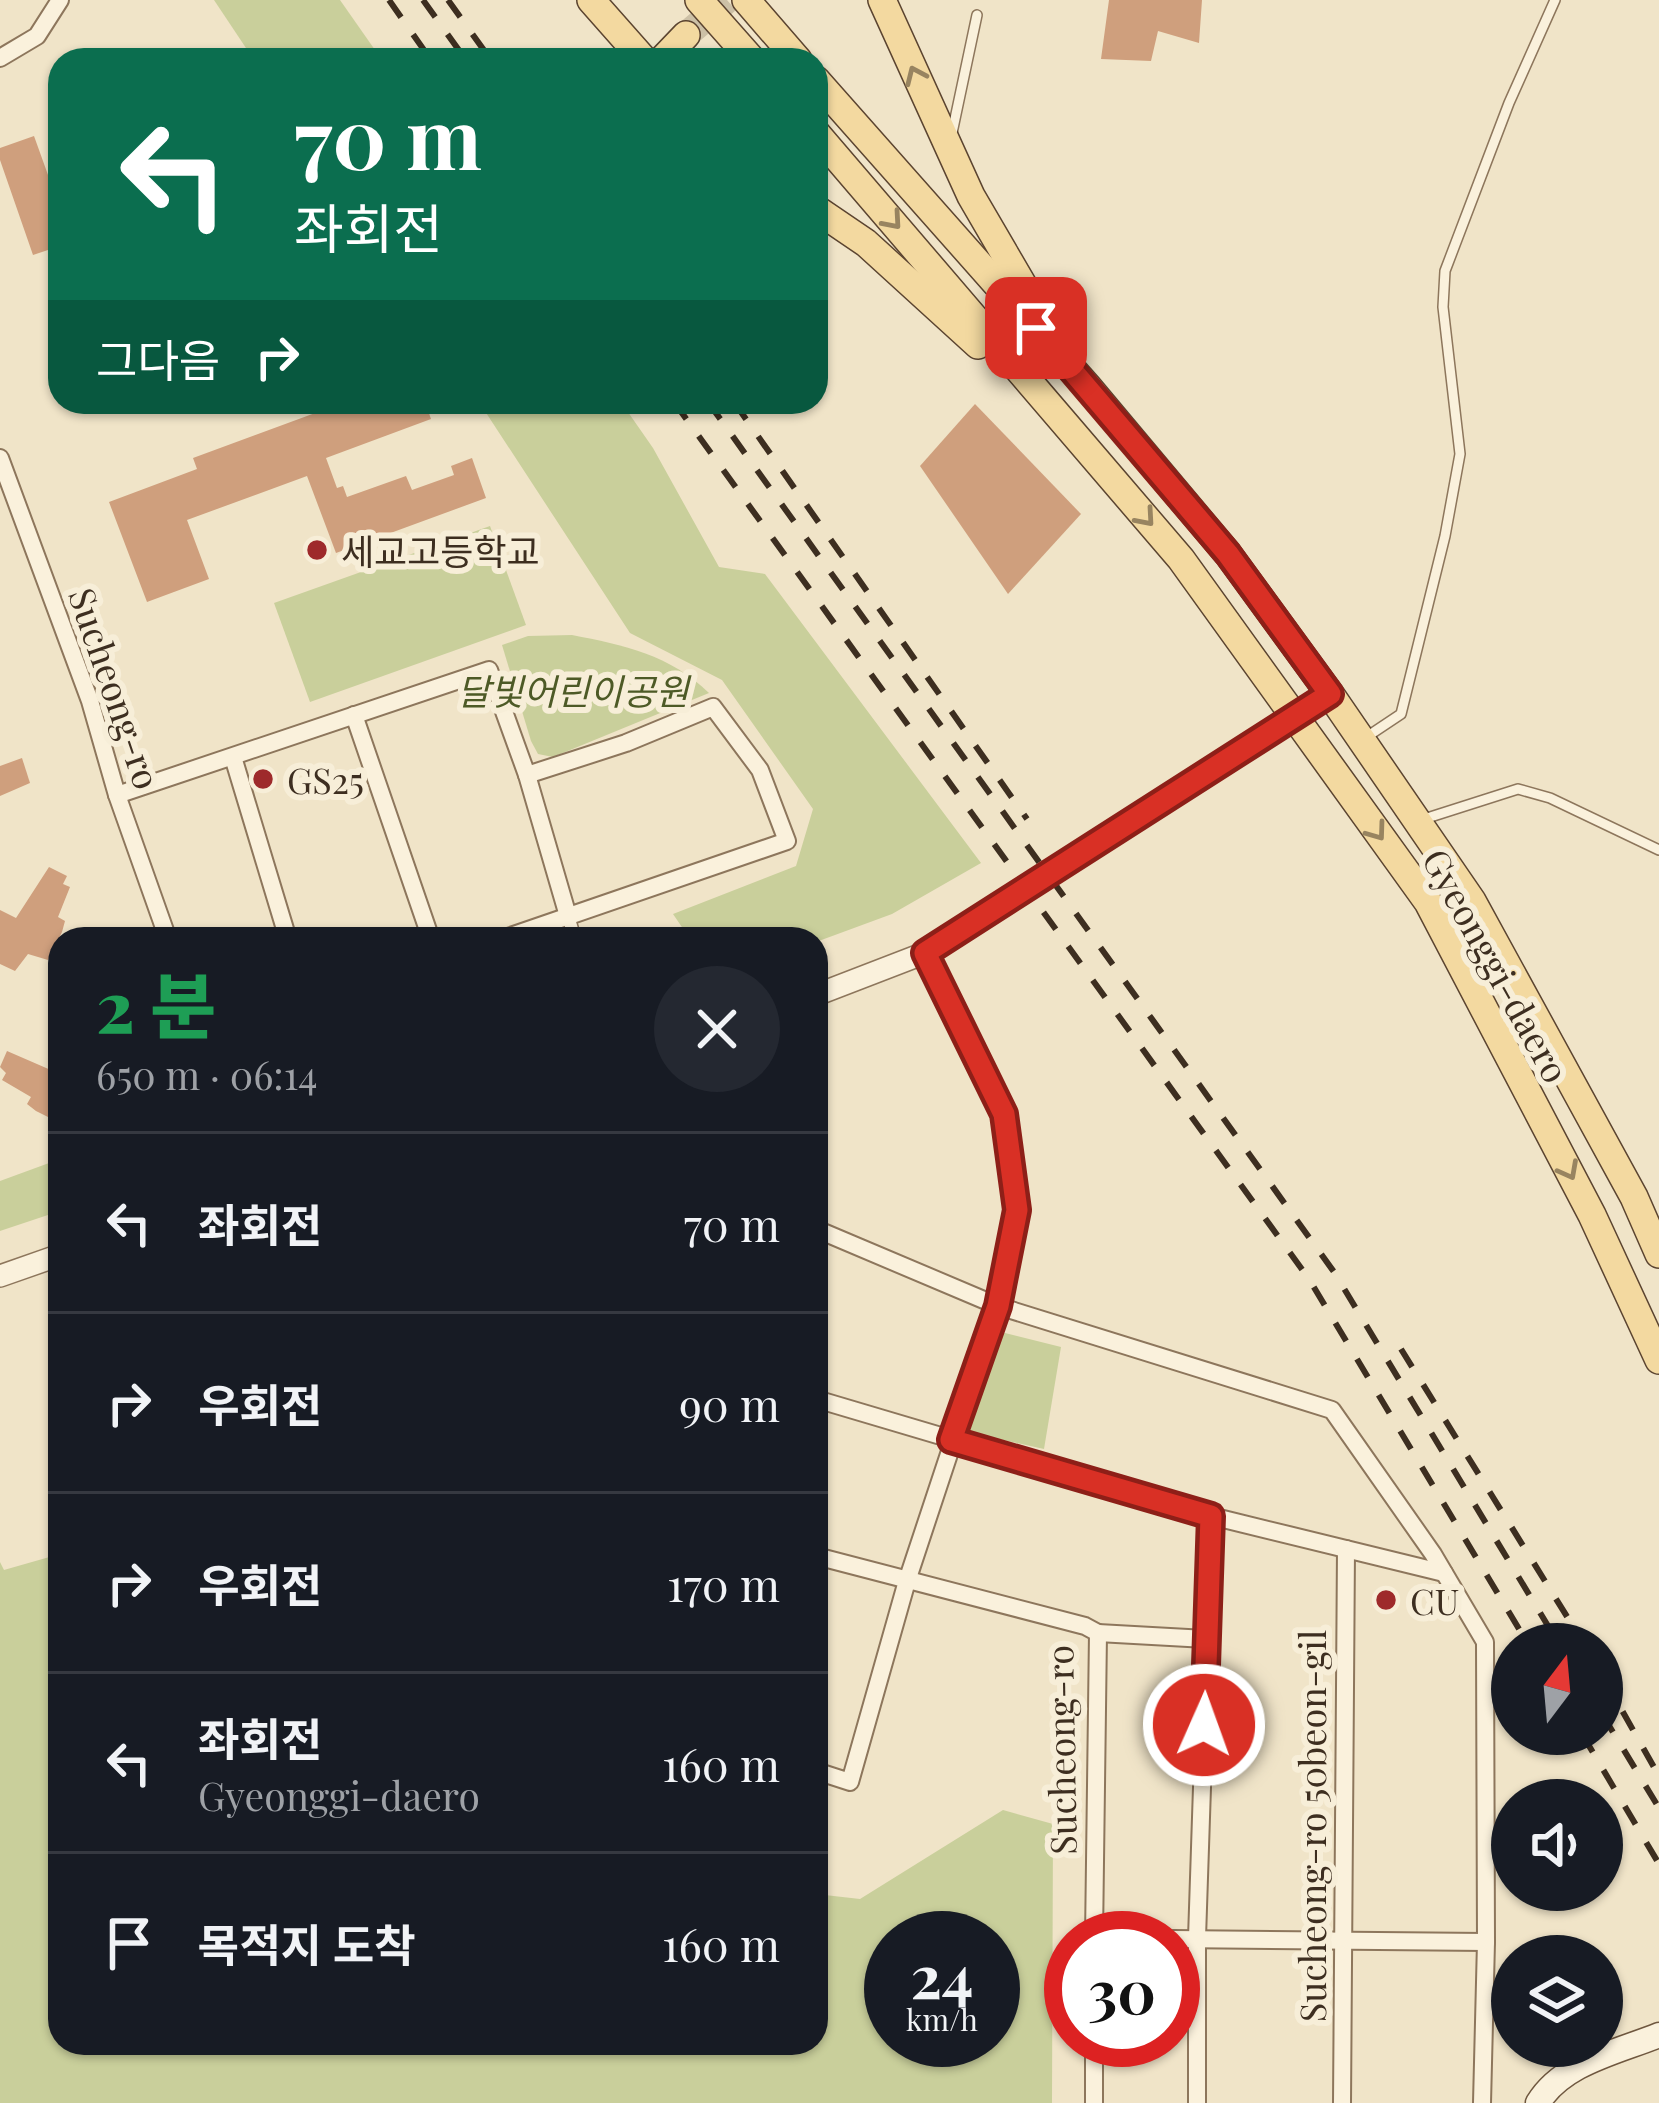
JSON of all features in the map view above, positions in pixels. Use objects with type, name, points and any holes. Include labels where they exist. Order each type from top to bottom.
[{"type":"main road","points":[[591,0],[633,48]]},
{"type":"main road","points":[[699,0],[741,48]]},
{"type":"main road","points":[[746,0],[788,48]]},
{"type":"main road","points":[[882,0],[970,196],[1068,364]]},
{"type":"main road","points":[[674,48],[686,35]]},
{"type":"main road","name":"Gyeonggi-daero","points":[[828,94],[1068,364],[1228,554],[1363,740],[1472,901],[1634,1197],[1659,1254]]},
{"type":"main road","name":"Gyeonggi-daero","points":[[828,147],[1181,559],[1428,902],[1592,1214],[1659,1360]]},
{"type":"main road","points":[[828,217],[866,243],[991,358],[1034,389]]},
{"type":"main road","points":[[1538,2103],[1550,2085],[1569,2071],[1659,2035]]},
{"type":"street","points":[[0,58],[38,36],[60,0]]},
{"type":"street","name":"Sucheong-ro","points":[[0,458],[90,701],[164,927]]},
{"type":"street","points":[[117,795],[489,670],[527,775],[571,927]]},
{"type":"street","points":[[828,989],[925,953],[1330,694]]},
{"type":"street","points":[[527,775],[713,707],[760,770],[787,841],[536,927]]},
{"type":"street","points":[[354,715],[427,927]]},
{"type":"street","points":[[233,758],[284,927]]},
{"type":"street","points":[[828,1775],[850,1782],[907,1581],[998,1306],[1017,1210],[1004,1114],[925,953]]},
{"type":"street","points":[[828,1234],[998,1306],[1332,1411],[1444,1573],[1485,1642],[1482,2103]]},
{"type":"street","points":[[0,1276],[48,1259]]},
{"type":"street","points":[[828,1403],[1211,1516],[1444,1573]]},
{"type":"street","points":[[1198,1911],[1211,1516]]},
{"type":"street","name":"Sucheong-ro 50beon-gil","points":[[1342,2103],[1346,1549]]},
{"type":"street","name":"Sucheong-ro","points":[[828,1559],[1085,1626],[1098,1634],[1094,1911]]},
{"type":"street","points":[[1098,1634],[1206,1639]]},
{"type":"street","points":[[1200,1938],[1486,1942]]},
{"type":"street","points":[[1094,2067],[1094,2103]]},
{"type":"street","points":[[1197,2067],[1197,2103]]},
{"type":"lane","points":[[1363,740],[1401,713],[1460,454],[1443,307],[1445,271],[1509,103],[1555,0]]},
{"type":"lane","points":[[950,150],[976,15]]},
{"type":"lane","points":[[1418,821],[1518,790],[1550,798],[1659,850]]},
{"type":"green space","points":[[214,0],[340,0],[374,48],[246,48]]},
{"type":"green space","points":[[487,414],[629,414],[719,567],[765,574],[981,863],[892,914],[828,938],[828,927],[682,927],[673,914],[796,866],[813,809],[722,680],[630,633]]},
{"type":"green space","points":[[490,526],[526,625],[310,702],[274,603]]},
{"type":"green space","name":"달빛어린이공원","points":[[572,635],[662,661],[709,693],[553,757],[538,754],[502,645],[528,636]]},
{"type":"green space","points":[[48,1163],[48,1215],[0,1231],[0,1181]]},
{"type":"green space","points":[[989,1329],[1061,1347],[1044,1449],[958,1430]]},
{"type":"green space","points":[[48,1557],[48,2055],[828,2055],[828,1895],[860,1899],[1003,1810],[1053,1824],[1053,1911],[1044,1911],[1044,2067],[1052,2067],[1052,2103],[0,2103],[0,1562],[4,1570]]},
{"type":"building","points":[[1109,0],[1202,0],[1199,43],[1158,31],[1151,61],[1101,59]]},
{"type":"building","points":[[34,136],[48,175],[48,250],[33,255],[0,148]]},
{"type":"building","points":[[975,404],[1081,514],[1008,594],[920,466]]},
{"type":"building","points":[[312,414],[429,414],[431,419],[326,458],[337,488],[343,486],[347,497],[406,476],[412,490],[454,475],[451,466],[472,458],[486,498],[336,553],[307,476],[187,520],[209,579],[147,602],[109,502],[197,469],[193,458]]},
{"type":"building","points":[[22,758],[30,783],[0,796],[0,766]]},
{"type":"building","points":[[49,867],[67,876],[63,884],[70,887],[58,917],[65,921],[63,927],[48,927],[48,960],[28,954],[15,971],[0,964],[0,910],[16,918]]},
{"type":"building","points":[[7,1051],[48,1069],[48,1117],[27,1104],[31,1097],[2,1080],[6,1073],[0,1067]]},
{"type":"tunnel","points":[[686,35],[727,0]]},
{"type":"railway","points":[[389,0],[423,48]]},
{"type":"railway","points":[[423,0],[457,48]]},
{"type":"railway","points":[[448,0],[482,48]]},
{"type":"railway","points":[[683,414],[1309,1279],[1515,1623]]},
{"type":"railway","points":[[717,414],[1334,1272],[1546,1623]]},
{"type":"railway","points":[[742,414],[1027,819]]},
{"type":"railway","points":[[1401,1349],[1571,1623]]},
{"type":"railway","points":[[1623,1712],[1659,1776]]},
{"type":"railway","points":[[1623,1749],[1659,1808]]},
{"type":"railway","points":[[1594,1755],[1659,1864]]},
{"type":"place","name":"세교고등학교","points":[[317,550]]},
{"type":"place","name":"GS25","points":[[263,779]]},
{"type":"place","name":"CU","points":[[1386,1600]]},
{"type":"route","points":[[1036,328],[1228,554],[1330,694],[925,953],[1004,1114],[1017,1210],[998,1306],[951,1440],[1211,1516],[1204,1725]]}]
